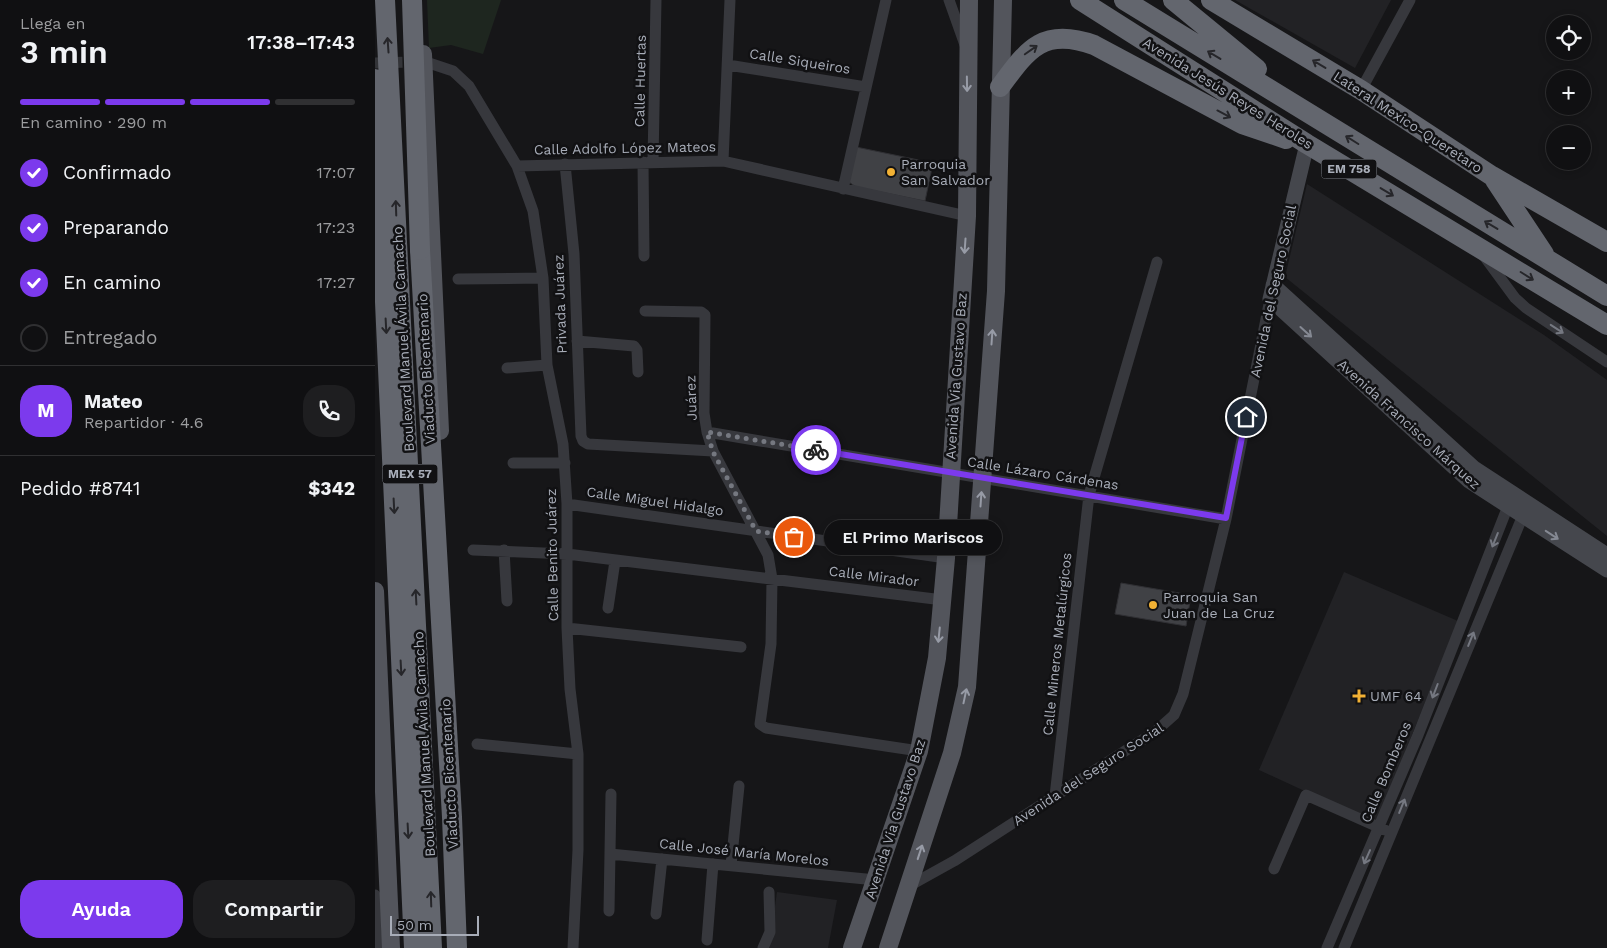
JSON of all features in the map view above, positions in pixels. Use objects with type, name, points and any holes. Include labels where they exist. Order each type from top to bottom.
[{"type":"highway","name":"Boulevard Manuel Ávila Camacho","points":[[385,0],[383,260],[414,948]]},
{"type":"highway","name":"Viaducto Bicentenario","points":[[412,0],[420,250],[452,817],[457,948]]},
{"type":"highway","name":"Avenida Jesús Reyes Heroles","points":[[1124,0],[1607,296]]},
{"type":"highway","points":[[1173,0],[1317,118]]},
{"type":"highway","name":"Lateral Mexico-Queretaro","points":[[1211,0],[1361,90],[1492,176],[1607,242]]},
{"type":"highway","name":"Avenida Jesús Reyes Heroles","points":[[1087,4],[1307,144],[1607,325]]},
{"type":"highway","points":[[1000,87],[1024,55],[1038,45],[1057,38],[1076,39],[1094,45],[1242,124],[1274,136],[1307,144]]},
{"type":"highway","name":"Boulevard Manuel Ávila Camacho","points":[[383,79],[400,310],[411,499],[433,948]]},
{"type":"highway","points":[[383,79],[428,131]]},
{"type":"highway","points":[[1492,176],[1548,260]]},
{"type":"highway","points":[[375,301],[383,260]]},
{"type":"main road","points":[[420,0],[428,131],[464,948]]},
{"type":"main road","name":"Avenida Via Gustavo Baz","points":[[852,948],[919,751],[937,658],[946,558],[967,216],[967,48],[969,0]]},
{"type":"main road","points":[[888,948],[953,753],[967,687],[995,291],[1003,0]]},
{"type":"main road","points":[[375,590],[380,947]]},
{"type":"street","name":"Calle Huertas","points":[[644,256],[656,0]]},
{"type":"street","points":[[723,160],[730,0]]},
{"type":"street","points":[[843,189],[885,0]]},
{"type":"street","points":[[949,0],[967,48]]},
{"type":"street","points":[[1361,90],[1410,0]]},
{"type":"street","name":"Calle Benito Juárez","points":[[426,62],[445,67],[464,80],[517,166],[533,211],[543,278],[547,365],[563,444],[565,464],[567,504],[567,628],[570,689],[577,754],[578,850],[573,948]]},
{"type":"street","name":"Calle Siqueiros","points":[[728,65],[866,87]]},
{"type":"street","name":"Avenida del Seguro Social","points":[[909,886],[954,861],[1156,731],[1174,714],[1183,694],[1226,518],[1272,292],[1307,144]]},
{"type":"street","name":"Calle Adolfo López Mateos","points":[[517,166],[723,160],[967,216]]},
{"type":"street","name":"Privada Juárez","points":[[565,164],[574,254],[581,436],[583,441],[588,444],[713,452]]},
{"type":"street","points":[[1475,245],[1515,298],[1526,308],[1607,362]]},
{"type":"street","name":"Calle Mineros Metalúrgicos","points":[[1055,796],[1089,495],[1157,262]]},
{"type":"street","points":[[458,279],[543,278]]},
{"type":"street","name":"Avenida Francisco Márquez","points":[[1272,292],[1511,501],[1607,570]]},
{"type":"street","name":"Juárez","points":[[645,311],[704,313],[704,413],[707,432],[713,452],[768,556],[772,579],[771,644],[760,724],[766,728],[919,751]]},
{"type":"street","points":[[577,341],[636,347],[638,372]]},
{"type":"street","points":[[507,368],[547,365]]},
{"type":"street","name":"Calle Lázaro Cárdenas","points":[[707,432],[1226,518]]},
{"type":"street","points":[[513,463],[565,464]]},
{"type":"street","name":"Calle Bomberos","points":[[1327,948],[1379,828],[1511,501]]},
{"type":"street","name":"Calle Miguel Hidalgo","points":[[567,504],[946,558]]},
{"type":"street","name":"Avenida Francisco Márquez","points":[[1525,510],[1607,555]]},
{"type":"street","name":"Calle Bomberos","points":[[1344,948],[1525,510]]},
{"type":"street","name":"Calle Mirador","points":[[473,550],[567,554],[943,600]]},
{"type":"street","points":[[504,550],[507,601]]},
{"type":"street","points":[[607,608],[615,561]]},
{"type":"street","points":[[567,628],[741,646]]},
{"type":"street","points":[[477,744],[577,754]]},
{"type":"street","points":[[731,866],[739,786]]},
{"type":"street","points":[[609,912],[611,794]]},
{"type":"street","points":[[1274,869],[1306,795],[1391,833]]},
{"type":"street","name":"Calle José María Morelos","points":[[610,854],[876,880]]},
{"type":"street","points":[[656,914],[662,859]]},
{"type":"street","points":[[707,940],[713,864]]},
{"type":"street","points":[[763,948],[770,932],[769,892]]},
{"type":"street","points":[[375,895],[380,947]]},
{"type":"shaded area","points":[[427,0],[501,0],[483,54],[451,45],[429,48]]},
{"type":"shaded area","points":[[1235,0],[1391,0],[1355,68]]},
{"type":"shaded area","points":[[1307,184],[1544,335],[1607,380],[1607,536],[1285,277]]},
{"type":"shaded area","name":"UMF 64","points":[[1344,572],[1458,621],[1376,824],[1259,770]]},
{"type":"shaded area","points":[[777,892],[837,900],[828,948],[769,948]]},
{"type":"building","name":"Parroquia San Salvador","points":[[856,147],[933,163],[925,201],[856,187],[849,182]]},
{"type":"building","name":"Parroquia San Juan de La Cruz","points":[[1121,583],[1191,595],[1186,626],[1115,614]]},
{"type":"tunnel","points":[[375,63],[418,62]]},
{"type":"way so far","points":[[794,537],[756,531],[713,452],[707,432],[816,450]]},
{"type":"place","name":"Parroquia San Salvador","points":[[891,172]]},
{"type":"place","name":"El Primo Mariscos","points":[[794,537]]},
{"type":"place","name":"Parroquia San Juan de La Cruz","points":[[1153,605]]},
{"type":"place","name":"UMF 64","points":[[1359,696]]},
{"type":"route","points":[[816,450],[1226,518],[1246,417]]}]
